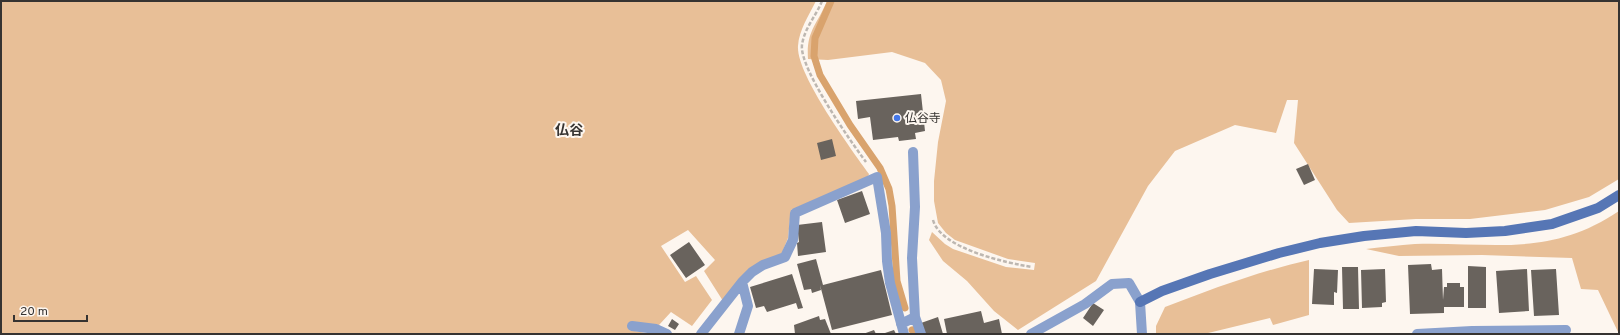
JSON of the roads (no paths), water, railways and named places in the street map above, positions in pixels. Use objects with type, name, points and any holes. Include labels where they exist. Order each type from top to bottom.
[{"type":"street","points":[[913,152],[914,207],[912,258],[915,317],[921,334]]},
{"type":"street","points":[[701,334],[742,282],[752,272],[763,265],[785,257],[793,240],[795,213],[877,177],[886,233],[887,262],[890,283],[904,334]]},
{"type":"street","points":[[1140,302],[1210,274],[1279,253],[1320,243],[1364,236],[1416,232],[1466,233],[1505,231],[1552,224],[1598,208],[1619,195]]},
{"type":"street","points":[[739,334],[748,306],[742,282]]},
{"type":"street","points":[[1031,334],[1085,304],[1112,284],[1129,283],[1140,302],[1142,334]]},
{"type":"street","points":[[901,324],[915,317]]},
{"type":"street","points":[[632,326],[656,329],[667,334]]},
{"type":"street","points":[[1417,334],[1472,331],[1566,330]]},
{"type":"waterway","points":[[831,1],[815,38],[814,56],[820,75],[850,125],[880,168],[889,189],[892,206],[897,281],[905,308]]},
{"type":"waterway","points":[[912,330],[914,334]]},
{"type":"place","name":"仏谷寺","points":[[897,118]]},
{"type":"district","name":"仏谷","points":[[569,130]]}]
